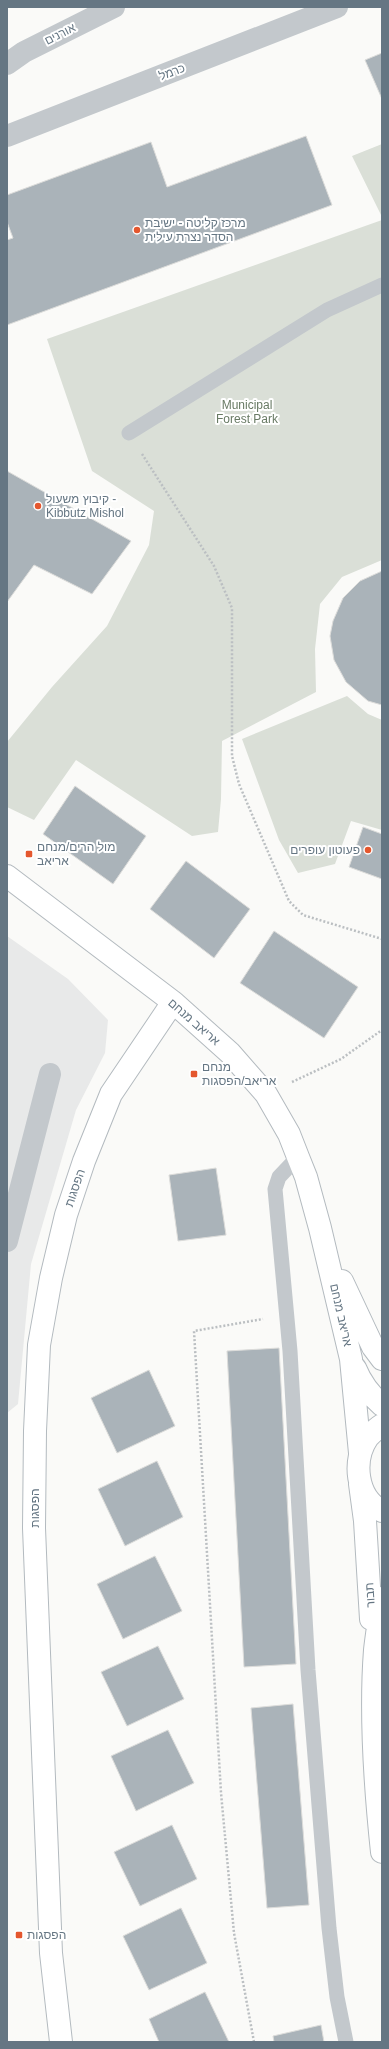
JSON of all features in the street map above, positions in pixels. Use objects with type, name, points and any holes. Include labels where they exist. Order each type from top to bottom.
[{"type":"street","name":"אורנים","points":[[7,64],[24,52],[114,7]]},
{"type":"street","name":"כרמל","points":[[7,136],[337,7]]},
{"type":"street","name":"אריאב מנחם","points":[[7,876],[173,1002],[230,1053],[266,1094],[289,1134],[306,1177],[322,1236],[351,1359]]},
{"type":"street","name":"הפסגות","points":[[61,2042],[51,1953],[34,1528],[35,1431],[39,1346],[51,1278],[66,1215],[84,1161],[111,1094],[173,1002]]},
{"type":"street","points":[[7,1241],[50,1074]]},
{"type":"street","points":[[322,1236],[373,1347],[382,1359]]},
{"type":"street","points":[[351,1359],[360,1381],[373,1397],[382,1405]]},
{"type":"street","points":[[351,1359],[360,1452]]},
{"type":"street","points":[[360,1452],[368,1437],[382,1425]]},
{"type":"street","name":"תבור","points":[[360,1452],[358,1477],[366,1521],[375,1676]]},
{"type":"street","points":[[360,1484],[364,1494],[375,1508],[382,1511]]},
{"type":"street","name":"תבור","points":[[375,1676],[375,1650],[382,1598]]},
{"type":"street","points":[[375,1676],[374,1729],[377,1804],[382,1852]]},
{"type":"lane","points":[[129,433],[327,310],[382,285]]},
{"type":"lane","points":[[298,1156],[279,1177],[274,1190],[287,1315],[308,1670],[329,1928],[337,1997],[346,2042]]},
{"type":"path","points":[[129,433],[214,566],[232,608],[232,756],[239,784],[289,901],[302,915],[382,939]]},
{"type":"path","points":[[266,1094],[341,1059],[382,1030]]},
{"type":"path","points":[[254,2042],[234,1933],[221,1793],[194,1330],[287,1315]]},
{"type":"shaded area","points":[[7,936],[68,979],[108,1020],[105,1053],[76,1110],[31,1264],[18,1404],[7,1413]]},
{"type":"green space","points":[[382,144],[382,217],[352,156]]},
{"type":"green space","name":"Municipal Forest Park","points":[[382,220],[382,560],[342,577],[320,604],[315,649],[316,692],[222,741],[221,799],[218,832],[192,836],[76,760],[34,820],[7,807],[7,742],[52,687],[107,626],[149,545],[154,511],[92,471],[47,339]]},
{"type":"green space","points":[[347,696],[368,714],[382,720],[382,830],[351,821],[335,864],[298,873],[279,840],[242,739]]},
{"type":"building","points":[[382,53],[382,99],[365,60]]},
{"type":"building","name":"מרכז קליטה - ישיבת הסדר נצרת עילית","points":[[306,136],[332,205],[7,325],[7,240],[13,238],[7,222],[7,195],[151,142],[167,187]]},
{"type":"building","name":"קיבוץ משעול - Kibbutz Mishol","points":[[7,471],[131,541],[92,594],[34,565],[7,602]]},
{"type":"building","points":[[382,571],[382,705],[368,701],[346,682],[334,660],[330,636],[333,621],[343,598],[360,581]]},
{"type":"building","points":[[75,786],[146,836],[113,884],[43,834]]},
{"type":"building","name":"פעוטון עופרים","points":[[363,827],[382,834],[382,879],[349,867]]},
{"type":"building","points":[[186,861],[250,909],[214,958],[150,909]]},
{"type":"building","points":[[274,931],[358,987],[324,1038],[240,983]]},
{"type":"building","points":[[216,1168],[226,1235],[178,1241],[169,1175]]},
{"type":"building","points":[[279,1348],[296,1664],[244,1667],[227,1351]]},
{"type":"building","points":[[149,1370],[175,1426],[117,1453],[91,1398]]},
{"type":"building","points":[[157,1461],[183,1517],[125,1546],[98,1489]]},
{"type":"building","points":[[155,1556],[182,1611],[123,1639],[97,1584]]},
{"type":"building","points":[[158,1646],[184,1699],[127,1726],[101,1672]]},
{"type":"building","points":[[293,1704],[309,1905],[267,1908],[251,1708]]},
{"type":"building","points":[[168,1730],[194,1783],[136,1811],[111,1756]]},
{"type":"building","points":[[172,1825],[197,1879],[140,1906],[114,1852]]},
{"type":"building","points":[[181,1908],[207,1963],[149,1990],[123,1936]]},
{"type":"building","points":[[205,1992],[229,2042],[159,2042],[149,2019]]},
{"type":"building","points":[[321,2025],[324,2042],[274,2042],[273,2036]]},
{"type":"place","name":"מרכז קליטה - ישיבת הסדר נצרת עילית","points":[[137,230]]},
{"type":"place","name":"קיבוץ משעול - Kibbutz Mishol","points":[[38,506]]},
{"type":"place","name":"פעוטון עופרים","points":[[368,850]]},
{"type":"place","name":"מול הרים/מנחם אריאב","points":[[29,854]]},
{"type":"place","name":"מנחם אריאב/הפסגות","points":[[194,1074]]},
{"type":"place","name":"הפסגות","points":[[19,1935]]}]
